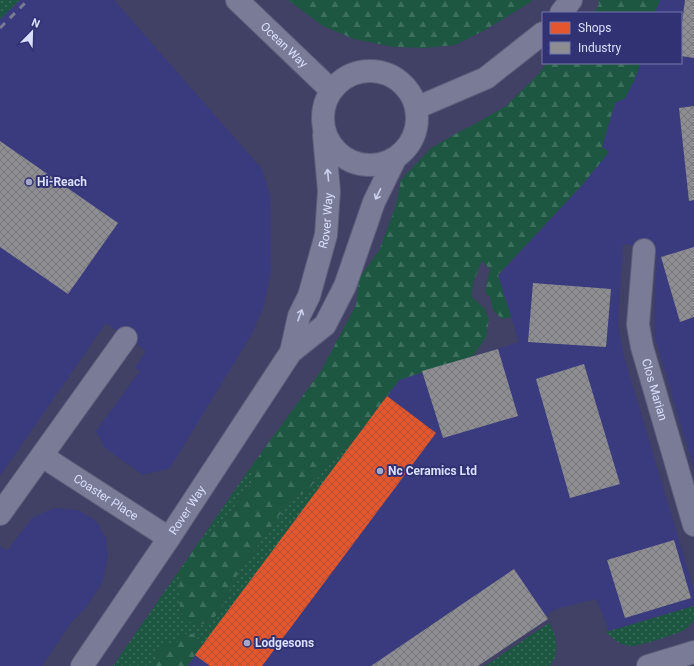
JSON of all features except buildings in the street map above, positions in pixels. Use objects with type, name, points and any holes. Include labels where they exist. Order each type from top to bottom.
[{"type":"street","name":"Ocean Way","points":[[237,0],[331,90]]},
{"type":"street","points":[[562,12],[571,0]]},
{"type":"street","points":[[416,108],[486,78],[542,34]]},
{"type":"street","points":[[371,71],[387,74],[400,82],[410,94],[416,108],[417,123],[414,137],[406,149],[395,159],[381,164],[367,166],[352,163],[340,156],[330,145],[324,132],[322,117],[324,103],[331,90],[342,79],[356,73],[371,71]]},
{"type":"street","name":"Rover Way","points":[[291,352],[299,316],[308,296],[326,235],[329,192],[324,132]]},
{"type":"street","name":"Rover Way","points":[[82,666],[169,538],[291,352],[325,325],[344,286],[374,202],[395,159]]},
{"type":"street","name":"Clos Marian","points":[[644,250],[638,325],[694,525]]},
{"type":"street","points":[[0,514],[126,338]]},
{"type":"street","name":"Coaster Place","points":[[42,456],[169,538]]},
{"type":"street","points":[[648,666],[694,652]]},
{"type":"shaded area","points":[[0,0],[114,0],[262,169],[270,195],[271,271],[263,309],[251,335],[170,468],[143,475],[105,448],[96,431],[140,371],[135,368],[146,351],[106,323],[0,476]]},
{"type":"shaded area","points":[[645,0],[694,0],[694,469],[655,338],[654,313],[657,256],[635,246],[623,244],[618,324],[624,357],[694,590],[694,606],[609,631],[596,599],[556,609],[546,616],[548,619],[478,666],[188,666],[399,380],[519,342],[498,276],[583,184],[609,151],[602,147],[627,64],[682,64],[682,12],[641,12]]},
{"type":"shaded area","points":[[54,508],[78,510],[96,521],[106,538],[108,555],[103,581],[88,605],[71,623],[42,666],[0,666],[0,546],[7,551],[32,518]]},
{"type":"green space","points":[[0,0],[20,0],[0,19]]},
{"type":"green space","points":[[288,0],[532,0],[485,30],[455,45],[425,48],[394,47],[354,39],[323,26]]},
{"type":"green space","points":[[598,0],[660,0],[655,12],[595,12],[599,4]]},
{"type":"green space","points":[[546,64],[641,64],[625,98],[615,103],[602,147],[609,152],[583,184],[498,275],[511,317],[502,319],[493,310],[490,297],[485,292],[490,269],[482,261],[473,283],[472,297],[484,308],[489,319],[486,337],[473,356],[399,380],[356,439],[343,448],[306,492],[299,495],[285,507],[255,550],[243,563],[220,611],[211,621],[199,625],[187,621],[181,613],[179,600],[179,587],[182,568],[200,540],[223,522],[251,484],[253,464],[321,371],[356,305],[359,278],[379,251],[396,205],[401,180],[430,149],[506,106],[538,75]]},
{"type":"green space","points":[[356,439],[200,649],[176,644],[159,650],[152,666],[113,666],[199,541],[179,587],[181,613],[199,625],[211,621],[220,611],[243,563],[255,550],[285,507],[299,495],[306,492],[343,448]]},
{"type":"green space","points":[[253,464],[251,484],[223,522],[201,540]]},
{"type":"green space","points":[[694,606],[694,619],[687,628],[651,642],[629,646],[618,642],[606,632]]},
{"type":"green space","points":[[549,623],[554,633],[556,644],[555,656],[550,666],[485,666]]},
{"type":"green space","points":[[183,634],[193,634],[198,639],[200,649],[187,666],[152,666],[159,650],[168,643],[176,644]]},
{"type":"railway","points":[[0,28],[28,0]]},
{"type":"place","name":"Hi-Reach","points":[[29,182]]},
{"type":"place","name":"Nc Ceramics Ltd","points":[[380,471]]},
{"type":"place","name":"Lodgesons","points":[[247,643]]}]
